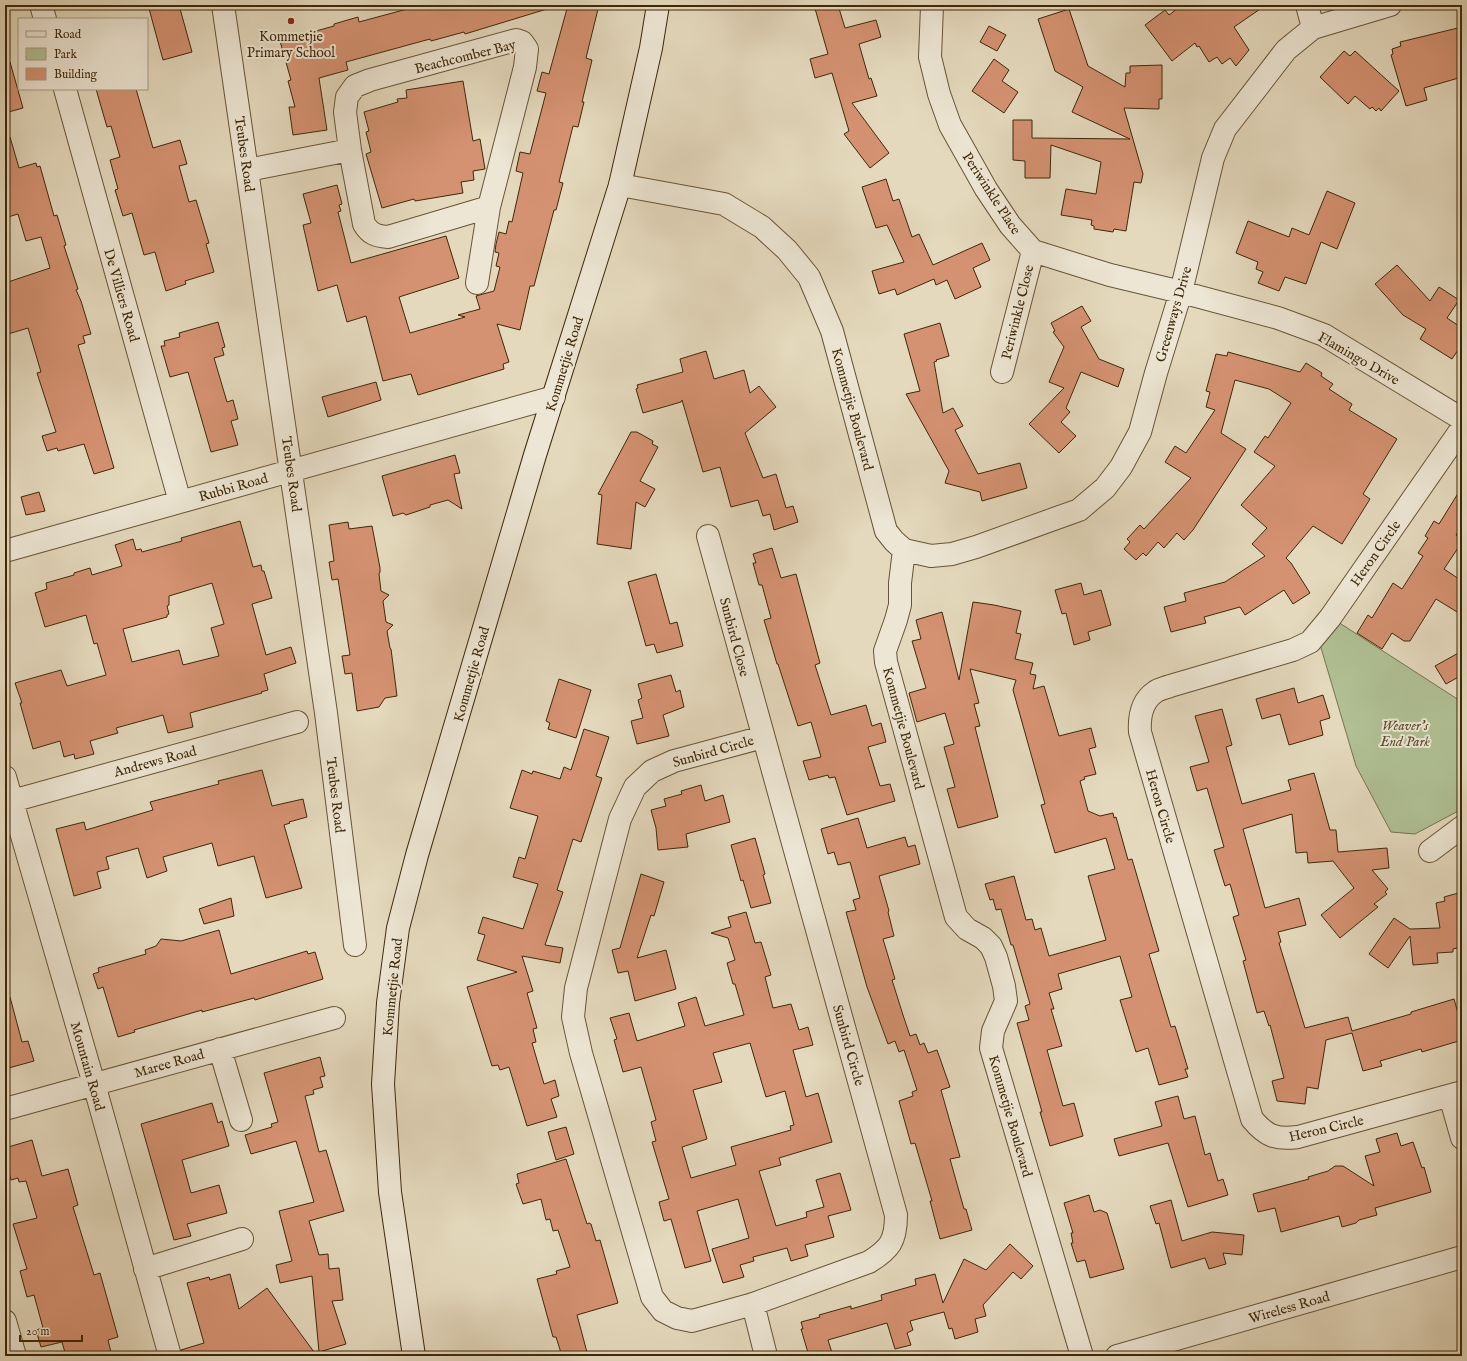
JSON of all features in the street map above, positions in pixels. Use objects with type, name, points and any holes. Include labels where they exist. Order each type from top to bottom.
[{"type":"street","points":[[41,5],[45,18]]},
{"type":"street","name":"Teubes Road","points":[[223,5],[326,713],[355,945]]},
{"type":"street","name":"Kommetjie Road","points":[[414,1356],[390,1192],[383,1084],[388,1003],[397,936],[417,855],[535,455],[620,185],[652,48],[658,5]]},
{"type":"street","points":[[1307,5],[1313,28]]},
{"type":"street","name":"Greenways Drive","points":[[904,550],[931,556],[952,554],[976,547],[1079,510],[1105,488],[1121,466],[1140,432],[1156,373],[1181,292],[1213,158],[1225,129],[1286,50],[1313,28],[1390,5]]},
{"type":"street","name":"Periwinkle Place","points":[[932,6],[930,57],[939,94],[950,125],[986,189],[1006,219],[1033,251]]},
{"type":"street","name":"Beachcomber Bay","points":[[476,283],[489,207],[525,67],[527,49],[522,42],[516,40],[370,80],[355,86],[347,97],[345,112],[350,150],[364,224],[369,231],[377,236],[388,237],[489,207]]},
{"type":"street","name":"De Villiers Road","points":[[65,90],[180,502]]},
{"type":"street","points":[[248,170],[350,150]]},
{"type":"street","name":"Kommetjie Boulevard","points":[[620,185],[724,204],[762,227],[787,250],[809,277],[832,331],[886,531],[904,550],[900,583],[900,604],[885,651],[886,662],[956,917],[967,929],[983,938],[990,946],[996,957],[1004,986],[1006,1001],[993,1031],[991,1048],[1082,1356]]},
{"type":"street","points":[[1033,251],[1110,275],[1181,292]]},
{"type":"street","name":"Periwinkle Close","points":[[1002,372],[1033,251]]},
{"type":"street","name":"Flamingo Drive","points":[[1181,292],[1278,318],[1324,335],[1462,419]]},
{"type":"street","name":"Rubbi Road","points":[[5,551],[554,397]]},
{"type":"street","name":"Heron Circle","points":[[1456,1094],[1287,1139],[1278,1138],[1267,1134],[1252,1119],[1140,732],[1139,720],[1146,701],[1155,692],[1170,686],[1293,650],[1310,642],[1330,618],[1462,428]]},
{"type":"street","name":"Sunbird Close","points":[[708,536],[763,737]]},
{"type":"street","name":"Andrews Road","points":[[12,801],[298,722]]},
{"type":"street","name":"Sunbird Circle","points":[[763,737],[896,1215],[896,1228],[891,1244],[882,1254],[869,1262],[753,1304],[692,1321],[677,1318],[663,1311],[652,1297],[581,1053],[573,1017],[576,988],[620,819],[636,787],[652,771],[674,761],[763,737]]},
{"type":"street","name":"Mountain Road","points":[[5,777],[94,1084],[170,1356]]},
{"type":"street","points":[[1430,851],[1462,827]]},
{"type":"street","name":"Maree Road","points":[[5,1109],[334,1018]]},
{"type":"street","points":[[220,1049],[241,1120]]},
{"type":"street","points":[[1456,1094],[1462,1138]]},
{"type":"street","points":[[145,1269],[242,1239]]},
{"type":"street","name":"Wireless Road","points":[[1117,1356],[1462,1257]]},
{"type":"street","points":[[753,1304],[766,1356]]},
{"type":"street","points":[[5,1321],[15,1356]]},
{"type":"green space","name":"Weaver's End Park","points":[[1338,622],[1462,702],[1462,809],[1415,834],[1391,832],[1356,766],[1319,641]]},
{"type":"building","points":[[148,5],[179,5],[192,52],[163,60]]},
{"type":"building","points":[[422,5],[547,5],[547,9],[465,34],[464,32],[431,41],[430,39],[346,62],[348,70],[319,78],[327,130],[293,135],[289,107],[295,107],[288,81],[291,80],[280,41],[334,26],[334,24],[358,17],[359,22]]},
{"type":"building","points":[[568,5],[599,5],[586,58],[592,60],[578,127],[573,126],[559,182],[563,183],[556,210],[554,210],[534,286],[530,286],[520,330],[497,324],[509,362],[503,364],[504,369],[418,395],[411,374],[383,381],[366,316],[347,322],[337,285],[318,291],[303,225],[311,223],[303,194],[337,185],[342,204],[339,205],[341,211],[338,212],[351,263],[446,236],[459,278],[399,297],[410,333],[465,317],[458,315],[480,309],[476,296],[494,291],[500,267],[496,266],[499,253],[495,252],[499,232],[506,234],[509,221],[512,222],[523,173],[516,171],[520,152],[530,154],[546,93],[537,91],[542,72],[549,74]]},
{"type":"building","points":[[814,5],[838,5],[845,28],[876,20],[881,37],[859,44],[869,79],[871,78],[877,96],[852,103],[889,153],[870,168],[844,134],[849,131],[832,73],[815,78],[810,59],[828,54]]},
{"type":"building","points":[[1182,5],[1266,5],[1234,27],[1249,50],[1236,66],[1230,58],[1222,64],[1217,57],[1209,62],[1199,46],[1197,47],[1195,43],[1172,61],[1145,25],[1165,10],[1169,15]]},
{"type":"building","points":[[1069,9],[1088,66],[1125,87],[1126,73],[1130,73],[1130,66],[1162,65],[1162,99],[1159,99],[1159,109],[1124,108],[1143,174],[1141,183],[1134,182],[1126,231],[1114,229],[1113,232],[1094,229],[1094,226],[1091,225],[1092,220],[1061,215],[1066,189],[1096,194],[1101,162],[1051,145],[1050,178],[1025,178],[1025,161],[1013,160],[1013,120],[1032,120],[1032,138],[1130,139],[1072,112],[1083,87],[1055,71],[1038,19]]},
{"type":"building","points":[[989,26],[1006,35],[997,51],[980,42]]},
{"type":"building","points":[[1462,27],[1462,77],[1424,88],[1427,100],[1406,106],[1391,55],[1393,54],[1392,49],[1401,46],[1400,42]]},
{"type":"building","points":[[1344,51],[1350,56],[1355,51],[1399,91],[1381,111],[1379,108],[1376,111],[1372,107],[1370,109],[1355,96],[1348,104],[1320,77]]},
{"type":"building","points":[[994,59],[1009,70],[1002,81],[1018,92],[1004,113],[972,91]]},
{"type":"building","points":[[10,62],[23,108],[5,113],[5,63]]},
{"type":"building","points":[[463,81],[473,141],[480,139],[485,169],[473,171],[474,180],[461,182],[463,193],[415,201],[414,199],[382,208],[366,154],[371,152],[366,132],[369,131],[364,112],[398,102],[397,99],[407,98],[406,90]]},
{"type":"building","points":[[96,90],[136,90],[153,148],[180,140],[187,164],[179,166],[189,202],[196,200],[209,243],[206,244],[214,272],[185,281],[186,284],[166,291],[155,252],[144,255],[132,213],[123,216],[115,190],[118,189],[110,160],[120,157],[111,126],[107,127]]},
{"type":"building","points":[[10,137],[19,168],[36,163],[37,167],[40,166],[54,216],[57,215],[66,245],[64,246],[78,289],[76,290],[91,334],[83,336],[85,343],[78,345],[114,468],[94,474],[84,444],[58,451],[57,448],[47,451],[42,436],[56,432],[37,373],[41,372],[28,328],[8,334],[5,323],[5,283],[50,268],[41,237],[26,241],[18,214],[5,218],[5,138]]},
{"type":"building","points":[[886,179],[893,201],[899,199],[912,237],[919,234],[933,265],[982,243],[990,260],[973,268],[981,287],[955,299],[947,280],[936,285],[934,279],[897,295],[895,289],[879,294],[872,271],[904,262],[887,225],[876,228],[862,187]]},
{"type":"building","points":[[1327,191],[1355,203],[1337,249],[1321,242],[1306,284],[1285,277],[1279,291],[1258,283],[1263,272],[1256,269],[1258,262],[1236,253],[1248,221],[1289,237],[1292,228],[1309,235]]},
{"type":"building","points":[[1397,265],[1430,301],[1439,287],[1459,300],[1447,318],[1462,328],[1462,344],[1452,359],[1420,339],[1426,329],[1403,315],[1375,284]]},
{"type":"building","points":[[1082,306],[1091,321],[1081,327],[1099,359],[1124,369],[1118,387],[1081,372],[1066,408],[1070,412],[1061,422],[1076,436],[1059,453],[1029,424],[1064,388],[1049,382],[1064,347],[1053,332],[1055,331],[1051,323]]},
{"type":"building","points":[[218,322],[225,347],[222,348],[224,355],[214,358],[227,402],[233,400],[238,419],[231,421],[238,445],[211,452],[188,372],[170,377],[161,346],[165,346],[164,341],[180,337],[179,333]]},
{"type":"building","points":[[940,323],[949,356],[934,362],[943,413],[953,408],[963,426],[955,430],[978,474],[1020,463],[1027,488],[982,501],[980,492],[945,483],[949,471],[906,394],[920,391],[904,334]]},
{"type":"building","points":[[706,351],[714,379],[744,370],[750,393],[759,386],[776,407],[745,433],[763,478],[776,474],[786,508],[793,506],[798,522],[774,530],[770,514],[763,516],[758,500],[731,507],[720,467],[703,472],[682,400],[681,402],[643,413],[636,389],[638,388],[637,385],[683,372],[680,359]]},
{"type":"building","points":[[1228,352],[1300,372],[1306,363],[1322,373],[1321,376],[1333,384],[1329,389],[1352,404],[1349,410],[1397,439],[1363,494],[1370,499],[1342,544],[1313,526],[1286,558],[1291,563],[1310,593],[1293,604],[1284,590],[1245,615],[1240,607],[1204,617],[1206,623],[1171,632],[1164,607],[1186,601],[1184,593],[1225,582],[1265,556],[1252,544],[1267,528],[1241,505],[1275,466],[1254,452],[1265,436],[1268,438],[1291,403],[1269,389],[1235,380],[1221,433],[1246,449],[1193,530],[1184,540],[1177,533],[1164,548],[1158,542],[1146,556],[1143,553],[1136,560],[1124,549],[1130,542],[1127,539],[1140,525],[1144,529],[1191,478],[1165,462],[1175,446],[1186,453],[1215,410],[1206,407],[1210,392],[1206,391],[1216,354],[1227,356]]},
{"type":"building","points":[[376,382],[381,400],[328,417],[322,397]]},
{"type":"building","points":[[631,432],[637,432],[653,441],[652,444],[658,447],[640,481],[655,489],[645,507],[636,502],[631,549],[597,544],[602,495],[598,494]]},
{"type":"building","points":[[455,455],[460,473],[454,474],[462,509],[448,500],[430,505],[430,507],[406,515],[403,513],[393,516],[382,476]]},
{"type":"building","points":[[1462,487],[1462,525],[1456,535],[1462,538],[1462,542],[1444,569],[1462,581],[1462,615],[1436,599],[1410,641],[1404,641],[1392,633],[1382,649],[1357,633],[1368,615],[1372,618],[1393,583],[1402,589],[1423,556],[1418,553],[1428,538],[1425,536],[1434,521],[1439,524]]},
{"type":"building","points":[[39,492],[45,511],[26,515],[21,497]]},
{"type":"building","points":[[240,521],[253,567],[261,565],[272,598],[252,604],[266,655],[291,647],[296,663],[264,674],[268,690],[261,692],[262,693],[190,713],[193,727],[168,733],[163,715],[116,728],[118,733],[90,741],[94,754],[75,759],[74,754],[64,757],[60,741],[33,749],[20,703],[22,703],[15,683],[61,670],[67,686],[106,675],[97,643],[94,644],[86,615],[45,627],[35,593],[47,589],[46,583],[74,575],[74,573],[90,568],[92,575],[122,566],[115,545],[133,539],[136,550],[141,549],[142,552],[182,541],[181,538]],"holes":[[[212,583],[224,624],[211,628],[219,656],[183,665],[179,650],[132,662],[123,629],[167,617],[169,614],[167,606],[169,605],[169,596]]]},
{"type":"building","points":[[348,522],[349,529],[372,526],[380,568],[379,574],[381,591],[389,595],[383,601],[386,622],[393,625],[387,631],[391,649],[397,696],[385,698],[379,707],[357,711],[352,673],[345,674],[342,656],[350,655],[338,579],[332,580],[329,562],[334,561],[329,525]]},
{"type":"building","points":[[772,548],[781,578],[796,574],[820,663],[815,665],[831,715],[866,705],[872,726],[881,723],[886,742],[868,747],[880,786],[890,784],[895,801],[847,815],[835,777],[829,778],[828,775],[809,780],[803,761],[821,757],[811,722],[798,726],[764,620],[771,618],[762,585],[759,585],[753,563],[756,563],[753,554]]},
{"type":"building","points":[[656,574],[670,624],[677,622],[683,646],[657,653],[654,644],[646,646],[628,582]]},
{"type":"building","points":[[1081,583],[1084,595],[1101,590],[1111,625],[1088,632],[1090,640],[1074,645],[1066,613],[1062,614],[1055,590]]},
{"type":"building","points":[[973,602],[1021,611],[1016,633],[1021,634],[1015,659],[1033,663],[1030,674],[1036,675],[1033,689],[1044,686],[1059,736],[1091,728],[1096,747],[1089,749],[1096,774],[1084,777],[1085,779],[1080,781],[1088,811],[1100,816],[1113,813],[1114,818],[1116,817],[1128,860],[1132,859],[1159,951],[1149,954],[1171,1027],[1175,1026],[1188,1069],[1185,1069],[1188,1077],[1159,1085],[1148,1048],[1136,1052],[1120,1000],[1132,997],[1120,956],[1058,974],[1062,989],[1049,993],[1054,1009],[1051,1009],[1062,1046],[1047,1050],[1063,1106],[1074,1103],[1083,1136],[1050,1146],[1017,1023],[1029,1020],[1025,1006],[1030,1004],[1001,909],[996,910],[993,899],[990,900],[985,884],[1014,876],[1026,920],[1032,919],[1035,930],[1041,928],[1049,956],[1106,940],[1088,876],[1115,869],[1106,838],[1055,853],[1041,805],[1045,804],[1013,690],[1016,680],[970,669],[979,703],[974,704],[980,726],[975,727],[998,817],[958,828],[947,789],[955,787],[944,747],[954,744],[945,713],[917,722],[909,693],[926,688],[912,641],[921,639],[916,620],[942,612],[959,680]]},
{"type":"building","points":[[1462,651],[1462,675],[1446,684],[1435,666]]},
{"type":"building","points":[[671,675],[676,692],[680,690],[684,707],[663,715],[669,736],[637,744],[631,721],[643,718],[638,700],[642,698],[638,684]]},
{"type":"building","points":[[559,679],[591,690],[576,738],[548,729],[550,723],[546,721]]},
{"type":"building","points":[[1294,688],[1298,703],[1323,695],[1330,718],[1320,721],[1323,735],[1289,745],[1280,714],[1262,719],[1256,699]]},
{"type":"building","points":[[1222,709],[1232,745],[1226,747],[1242,804],[1291,790],[1288,780],[1314,773],[1330,830],[1336,830],[1338,852],[1387,848],[1389,868],[1372,870],[1388,889],[1385,892],[1387,894],[1374,904],[1378,907],[1340,938],[1321,915],[1354,888],[1333,861],[1308,863],[1307,852],[1296,853],[1292,814],[1243,829],[1265,908],[1299,898],[1306,925],[1278,932],[1281,942],[1279,943],[1305,1028],[1348,1017],[1352,1031],[1411,1014],[1411,1012],[1454,999],[1462,1027],[1462,1040],[1422,1052],[1421,1049],[1380,1061],[1382,1066],[1363,1071],[1352,1033],[1326,1040],[1318,1089],[1307,1087],[1305,1104],[1277,1101],[1272,1081],[1284,1078],[1270,1025],[1269,1026],[1264,1011],[1257,1013],[1243,961],[1246,960],[1233,917],[1239,915],[1230,884],[1225,886],[1214,850],[1224,847],[1207,788],[1197,791],[1190,767],[1209,762],[1195,716]]},
{"type":"building","points":[[584,729],[609,737],[596,776],[602,778],[581,842],[573,839],[557,890],[563,892],[545,945],[563,948],[560,963],[522,956],[533,991],[527,993],[537,1028],[533,1029],[536,1042],[532,1043],[544,1084],[555,1080],[559,1096],[551,1099],[557,1117],[527,1126],[509,1067],[500,1070],[498,1065],[492,1066],[467,987],[517,972],[477,960],[485,935],[478,933],[483,917],[523,929],[538,884],[513,877],[519,857],[525,859],[538,816],[510,808],[522,770],[532,774],[533,771],[560,779],[564,767],[571,770]]},
{"type":"building","points":[[262,770],[272,806],[303,799],[307,817],[284,825],[302,888],[266,898],[254,856],[218,866],[212,843],[163,857],[167,871],[147,878],[138,848],[106,857],[109,869],[97,872],[101,888],[74,896],[56,829],[84,822],[86,830],[153,810],[150,802],[219,784],[218,781]]},
{"type":"building","points":[[701,785],[705,801],[723,795],[730,822],[686,834],[688,847],[658,850],[656,828],[651,810],[666,806],[664,799],[682,794],[681,791]]},
{"type":"building","points":[[858,818],[867,848],[905,837],[908,847],[915,845],[920,864],[879,876],[889,911],[894,936],[883,939],[895,979],[892,980],[910,1036],[916,1034],[920,1045],[924,1043],[928,1053],[937,1050],[950,1087],[941,1090],[960,1157],[950,1159],[964,1209],[966,1209],[972,1230],[940,1239],[930,1201],[932,1201],[915,1143],[911,1144],[899,1101],[913,1096],[912,1092],[917,1090],[904,1050],[899,1052],[895,1041],[888,1044],[867,987],[846,912],[856,910],[853,900],[860,898],[850,862],[838,865],[834,852],[828,854],[821,829]]},
{"type":"building","points":[[755,838],[771,903],[751,908],[743,880],[741,881],[731,845]]},
{"type":"building","points":[[641,874],[664,882],[654,916],[651,915],[637,958],[666,950],[676,989],[635,1001],[628,971],[618,973],[612,950],[620,948]]},
{"type":"building","points":[[1462,892],[1462,947],[1453,949],[1453,952],[1437,953],[1438,963],[1413,965],[1410,936],[1388,968],[1369,954],[1394,918],[1410,929],[1440,928],[1436,903],[1445,901],[1444,897]]},
{"type":"building","points":[[231,898],[234,916],[204,924],[199,909]]},
{"type":"building","points":[[746,912],[755,943],[761,942],[771,975],[765,977],[773,1008],[791,1004],[799,1030],[808,1027],[813,1045],[793,1050],[806,1097],[818,1093],[832,1142],[779,1158],[781,1165],[759,1171],[776,1226],[807,1217],[806,1212],[824,1207],[816,1180],[840,1173],[851,1210],[828,1216],[834,1237],[805,1245],[808,1256],[791,1261],[787,1248],[753,1257],[754,1261],[740,1265],[744,1277],[723,1283],[712,1249],[749,1238],[738,1199],[697,1211],[711,1261],[685,1268],[671,1219],[664,1221],[659,1202],[669,1199],[652,1142],[656,1141],[651,1122],[656,1120],[641,1067],[623,1072],[614,1040],[617,1039],[610,1018],[629,1013],[637,1041],[685,1026],[678,1003],[696,997],[705,1026],[744,1015],[727,963],[735,960],[728,938],[711,933],[731,927],[728,917]],"holes":[[[750,1043],[766,1097],[785,1091],[794,1125],[790,1126],[791,1130],[731,1147],[736,1165],[691,1178],[682,1147],[707,1139],[693,1090],[722,1082],[713,1053]]]},
{"type":"building","points":[[219,930],[231,974],[307,951],[308,954],[315,952],[323,979],[255,1000],[254,998],[202,1012],[202,1010],[134,1030],[135,1032],[118,1037],[103,987],[98,989],[93,974],[99,972],[98,968],[146,954],[145,950],[156,946],[161,939],[181,941]]},
{"type":"building","points":[[10,997],[22,1042],[28,1041],[34,1061],[5,1069],[5,998]]},
{"type":"building","points":[[320,1057],[325,1076],[320,1077],[323,1087],[313,1090],[314,1094],[305,1096],[319,1152],[326,1150],[344,1211],[309,1221],[319,1255],[328,1254],[329,1269],[339,1268],[343,1300],[332,1301],[346,1344],[319,1352],[312,1276],[280,1283],[276,1265],[292,1261],[279,1211],[314,1202],[296,1141],[251,1154],[245,1135],[272,1127],[271,1124],[278,1122],[264,1073]]},
{"type":"building","points":[[1178,1096],[1184,1119],[1195,1116],[1205,1155],[1210,1153],[1218,1181],[1223,1179],[1228,1195],[1188,1207],[1168,1143],[1119,1156],[1114,1139],[1162,1126],[1155,1102]]},
{"type":"building","points":[[212,1103],[218,1123],[222,1121],[229,1146],[182,1160],[191,1193],[219,1185],[227,1213],[187,1224],[191,1236],[174,1240],[141,1124]]},
{"type":"building","points":[[566,1127],[574,1154],[556,1160],[548,1132]]},
{"type":"building","points":[[1397,1133],[1401,1146],[1413,1142],[1422,1168],[1424,1167],[1431,1192],[1375,1208],[1377,1215],[1342,1227],[1339,1216],[1281,1232],[1275,1208],[1258,1212],[1253,1194],[1309,1179],[1308,1177],[1328,1171],[1335,1166],[1343,1166],[1374,1186],[1365,1156],[1380,1152],[1376,1139]]},
{"type":"building","points":[[32,1140],[42,1176],[68,1169],[78,1205],[73,1207],[94,1275],[100,1273],[118,1337],[108,1340],[112,1356],[66,1356],[62,1342],[41,1347],[36,1330],[43,1328],[34,1295],[27,1297],[20,1271],[27,1269],[13,1224],[37,1218],[26,1181],[19,1182],[18,1178],[11,1180],[5,1157],[5,1148]]},
{"type":"building","points":[[566,1159],[587,1224],[591,1224],[596,1241],[600,1240],[618,1303],[577,1315],[588,1356],[562,1356],[556,1337],[553,1337],[537,1279],[557,1274],[556,1271],[570,1267],[558,1230],[553,1231],[550,1219],[546,1220],[541,1199],[523,1204],[516,1184],[519,1183],[517,1174]]},
{"type":"building","points":[[1089,1195],[1094,1212],[1100,1210],[1107,1213],[1124,1269],[1090,1278],[1085,1260],[1077,1262],[1071,1243],[1073,1243],[1071,1233],[1073,1233],[1064,1203]]},
{"type":"building","points":[[1171,1200],[1182,1241],[1212,1232],[1244,1235],[1242,1255],[1223,1253],[1226,1264],[1209,1269],[1205,1258],[1171,1268],[1159,1223],[1156,1224],[1150,1206]]},
{"type":"building","points":[[1010,1244],[1033,1266],[1021,1279],[1013,1272],[983,1305],[986,1316],[975,1319],[978,1332],[955,1339],[952,1328],[949,1329],[944,1312],[910,1321],[913,1330],[907,1333],[911,1345],[895,1349],[887,1323],[828,1340],[833,1356],[809,1356],[801,1329],[803,1329],[801,1322],[851,1306],[851,1309],[882,1300],[881,1295],[916,1285],[915,1279],[935,1274],[943,1303],[964,1259],[986,1270]]},
{"type":"building","points":[[230,1274],[239,1309],[267,1288],[317,1356],[182,1356],[181,1350],[204,1343],[187,1283],[209,1277],[210,1280]]},
{"type":"place","name":"Kommetjie Primary School","points":[[291,21]]}]
